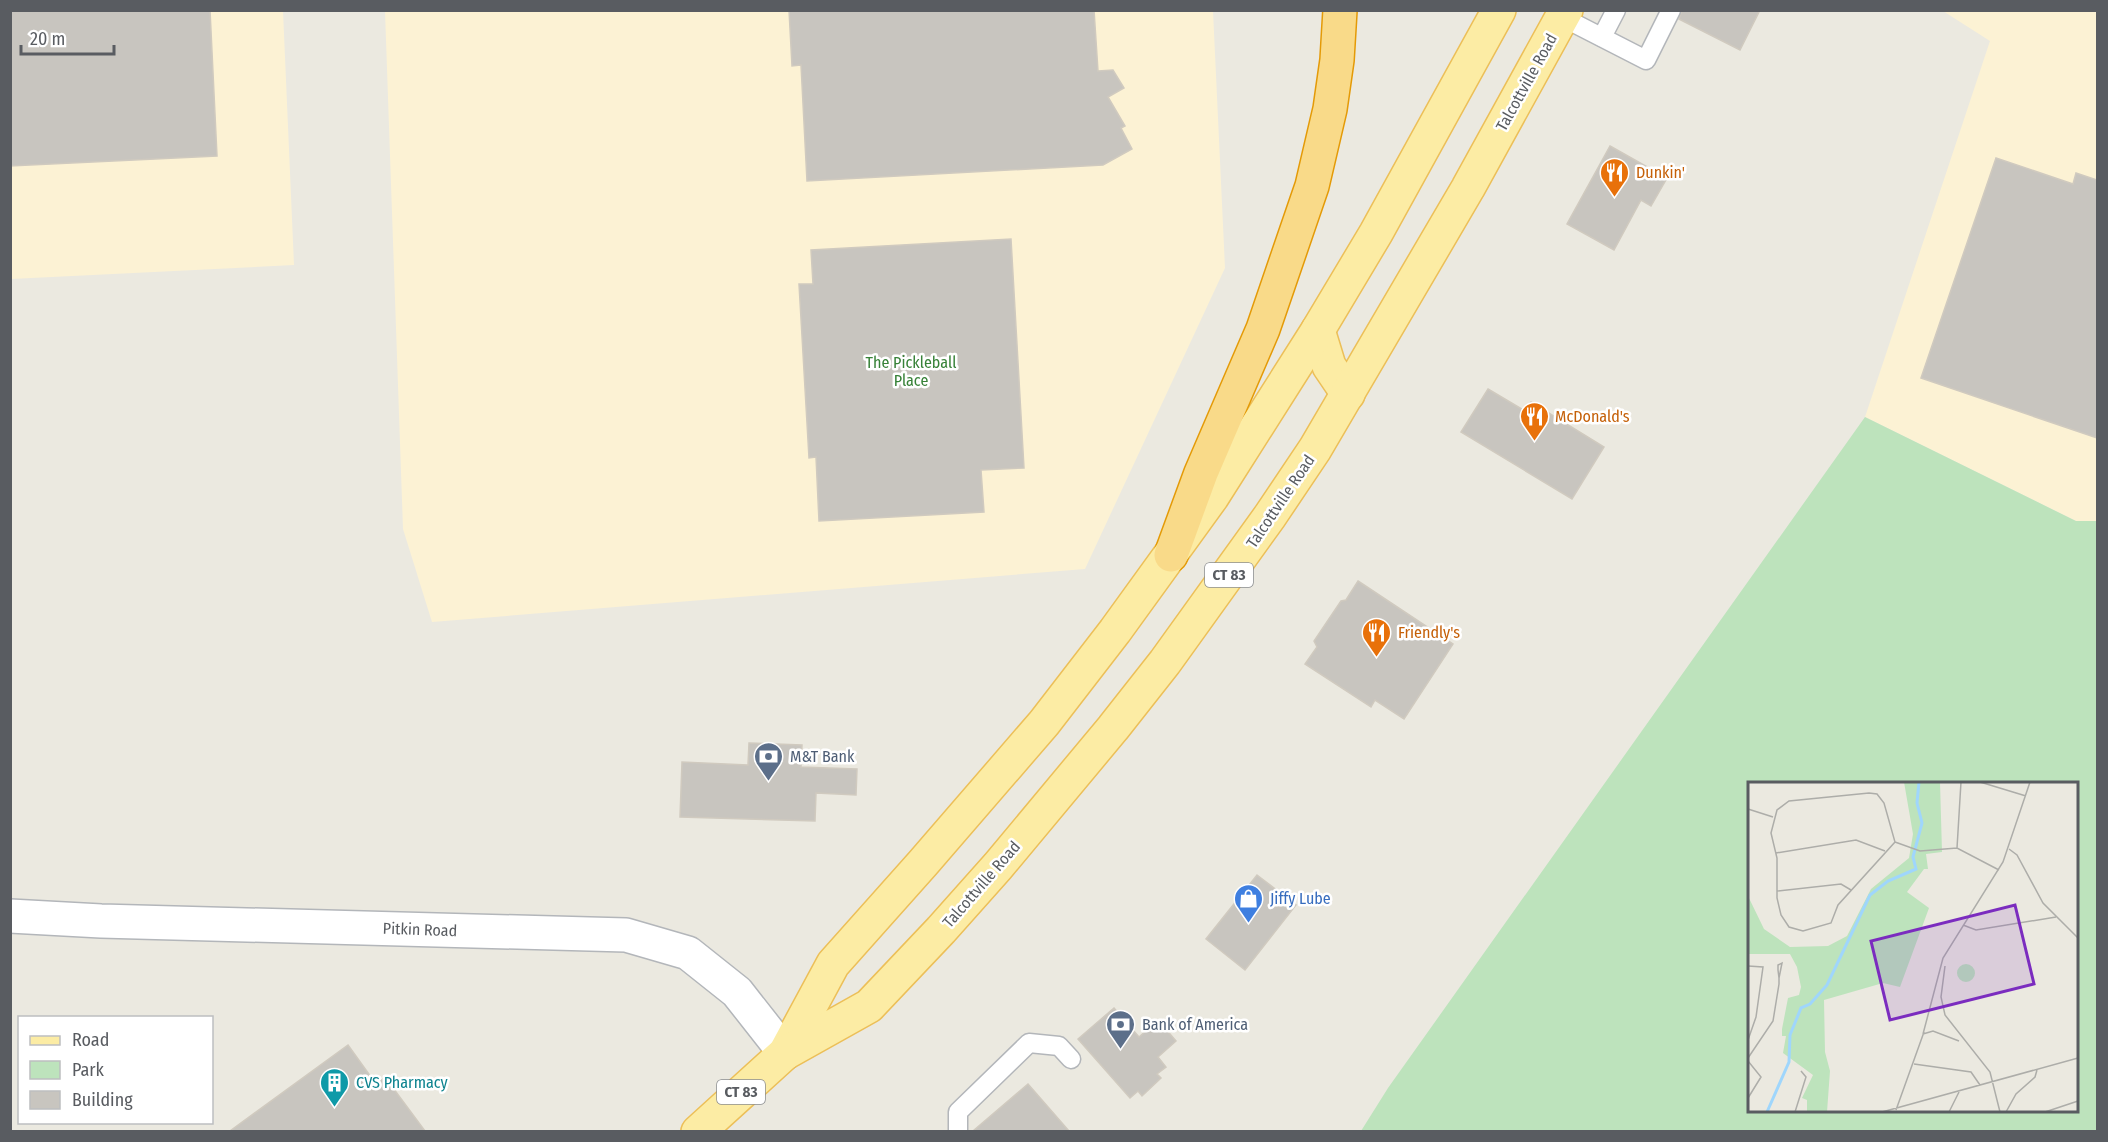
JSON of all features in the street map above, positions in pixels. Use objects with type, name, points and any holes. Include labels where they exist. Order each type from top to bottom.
[{"type":"highway","points":[[1171,555],[1202,472],[1263,329],[1312,186],[1330,109],[1337,60],[1340,10]]},
{"type":"main road","name":"Talcottville Road","points":[[785,1053],[833,964],[1044,723],[1171,555],[1244,449],[1376,233],[1499,10]]},
{"type":"main road","name":"Talcottville Road","points":[[698,1131],[785,1053],[869,1006],[998,866],[1172,653],[1270,516],[1348,394],[1463,197],[1564,14]]},
{"type":"main road","points":[[1318,330],[1329,366],[1348,394]]},
{"type":"street","name":"Pitkin Road","points":[[10,916],[101,921],[626,935],[688,953],[737,993],[785,1053]]},
{"type":"lane","points":[[1602,38],[1616,10]]},
{"type":"lane","points":[[1564,14],[1602,38],[1646,60],[1671,10]]},
{"type":"lane","points":[[958,1131],[958,1112],[1029,1043],[1059,1046],[1071,1059]]},
{"type":"shaded area","points":[[11,11],[283,11],[294,265],[11,279]]},
{"type":"shaded area","points":[[385,11],[1213,11],[1225,268],[1085,569],[432,622],[403,529]]},
{"type":"shaded area","points":[[1943,11],[2097,11],[2097,521],[2076,521],[1865,417],[1990,41]]},
{"type":"green space","points":[[1865,417],[2076,521],[2097,521],[2097,1131],[1361,1131],[1388,1088]]},
{"type":"building","points":[[10,10],[210,10],[217,156],[10,166]]},
{"type":"building","points":[[789,10],[1094,10],[1098,71],[1113,70],[1124,88],[1108,97],[1125,126],[1121,128],[1132,149],[1103,165],[807,181],[801,65],[792,66]]},
{"type":"building","points":[[1682,10],[1760,10],[1740,50],[1679,19]]},
{"type":"building","points":[[1610,146],[1667,178],[1651,206],[1641,200],[1614,250],[1567,224]]},
{"type":"building","points":[[1996,158],[2073,184],[2076,173],[2097,180],[2097,438],[1921,378]]},
{"type":"building","name":"The Pickleball Place","points":[[1011,239],[1024,468],[981,470],[984,512],[819,521],[816,457],[809,458],[799,284],[813,284],[811,250]]},
{"type":"building","points":[[1488,389],[1525,411],[1531,402],[1604,447],[1572,499],[1461,432]]},
{"type":"building","name":"Friendly's","points":[[1358,581],[1453,644],[1404,719],[1375,700],[1371,707],[1305,664],[1317,647],[1314,641],[1341,601],[1346,600]]},
{"type":"building","name":"M&T Bank","points":[[749,743],[802,745],[801,767],[857,769],[856,795],[816,793],[815,821],[680,817],[682,762],[748,765]]},
{"type":"building","name":"Jiffy Lube","points":[[1257,875],[1296,905],[1245,970],[1206,939]]},
{"type":"building","points":[[1114,1008],[1139,1037],[1158,1020],[1176,1041],[1158,1057],[1166,1067],[1157,1074],[1161,1078],[1142,1096],[1138,1091],[1130,1098],[1078,1039]]},
{"type":"building","name":"CVS Pharmacy","points":[[348,1045],[376,1084],[385,1077],[425,1131],[230,1131]]},
{"type":"building","points":[[1028,1084],[1069,1131],[973,1131]]},
{"type":"place","name":"Dunkin'","points":[[1615,198]]},
{"type":"place","name":"McDonald's","points":[[1534,442]]},
{"type":"place","name":"Friendly's","points":[[1377,658]]},
{"type":"place","name":"M&T Bank","points":[[769,782]]},
{"type":"place","name":"Jiffy Lube","points":[[1249,924]]},
{"type":"place","name":"Bank of America","points":[[1121,1050]]},
{"type":"place","name":"CVS Pharmacy","points":[[335,1108]]}]
